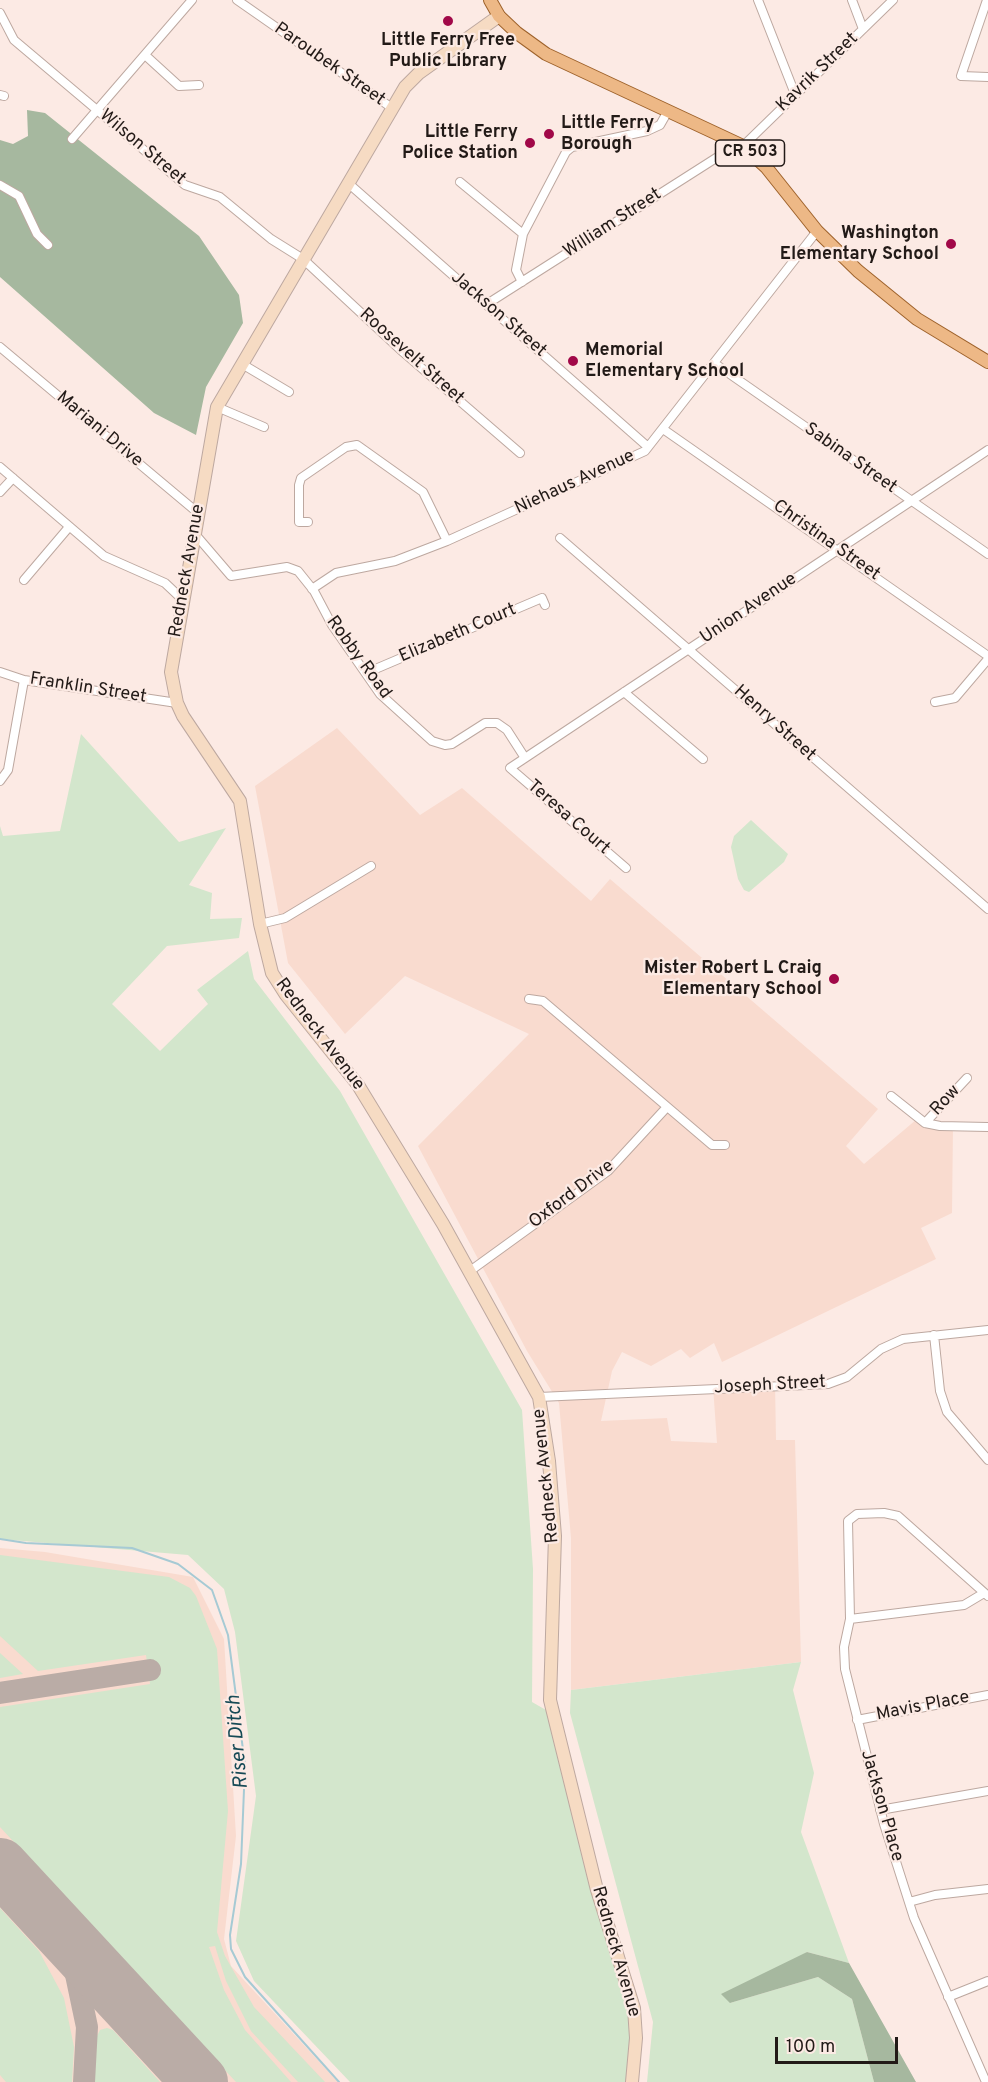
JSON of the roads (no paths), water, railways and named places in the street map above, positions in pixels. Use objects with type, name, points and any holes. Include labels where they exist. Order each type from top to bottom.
[{"type":"main road","name":"CR 503","points":[[490,0],[499,16],[517,33],[546,54],[740,145],[778,180],[818,231],[858,271],[917,319],[988,362]]},
{"type":"street","points":[[72,139],[192,0]]},
{"type":"street","name":"Paroubek Street","points":[[237,0],[392,108]]},
{"type":"street","points":[[758,0],[795,94]]},
{"type":"street","points":[[852,0],[863,29]]},
{"type":"street","name":"Kavrik Street","points":[[740,145],[893,0]]},
{"type":"street","points":[[987,0],[961,76],[988,77]]},
{"type":"street","name":"Wilson Street","points":[[0,14],[14,40],[185,185],[220,196],[271,239],[303,259]]},
{"type":"street","name":"Redneck Avenue","points":[[499,16],[419,73],[405,87],[217,407],[172,660],[172,686],[177,703],[240,801],[260,924],[268,961],[278,984],[358,1085],[470,1271],[539,1397],[549,1461],[555,1536],[550,1700],[597,1890],[634,2008],[636,2038],[632,2082]]},
{"type":"street","points":[[145,55],[179,86],[199,85]]},
{"type":"street","points":[[522,282],[516,270],[523,234],[566,152],[572,147],[647,131],[660,125],[668,111]]},
{"type":"street","name":"William Street","points":[[487,304],[740,145]]},
{"type":"street","name":"Jackson Street","points":[[348,183],[648,447]]},
{"type":"street","points":[[460,183],[523,234]]},
{"type":"street","points":[[0,185],[19,196],[37,234],[48,245]]},
{"type":"street","name":"Niehaus Avenue","points":[[312,589],[336,573],[395,561],[447,541],[645,451],[818,231]]},
{"type":"street","name":"Roosevelt Street","points":[[303,259],[403,352],[520,453]]},
{"type":"street","name":"Mariani Drive","points":[[0,347],[198,513]]},
{"type":"street","name":"Sabina Street","points":[[714,363],[988,554]]},
{"type":"street","points":[[242,364],[289,392]]},
{"type":"street","points":[[217,407],[264,428]]},
{"type":"street","name":"Christina Street","points":[[663,429],[838,549],[988,657]]},
{"type":"street","points":[[308,522],[299,522],[301,478],[346,447],[357,445],[423,492],[447,541]]},
{"type":"street","name":"Union Avenue","points":[[510,768],[988,450]]},
{"type":"street","points":[[0,467],[104,556],[165,583],[183,600]]},
{"type":"street","points":[[0,492],[13,478]]},
{"type":"street","points":[[24,580],[69,527]]},
{"type":"street","name":"Robby Road","points":[[195,534],[231,576],[287,567],[298,571],[380,694],[432,741],[445,746],[485,723],[497,723],[507,730],[525,758]]},
{"type":"street","name":"Henry Street","points":[[560,538],[690,648],[808,755],[988,909]]},
{"type":"street","name":"Elizabeth Court","points":[[366,673],[542,598],[545,605]]},
{"type":"street","points":[[935,702],[954,698],[988,657]]},
{"type":"street","name":"Franklin Street","points":[[0,672],[24,680],[177,703]]},
{"type":"street","points":[[0,781],[8,770],[24,680]]},
{"type":"street","points":[[624,692],[703,759]]},
{"type":"street","name":"Teresa Court","points":[[510,768],[626,868]]},
{"type":"street","points":[[260,924],[285,918],[370,866]]},
{"type":"street","points":[[529,999],[543,1001],[712,1145],[725,1145]]},
{"type":"street","name":"Row","points":[[926,1123],[967,1078]]},
{"type":"street","points":[[891,1096],[926,1123],[940,1126],[988,1127]]},
{"type":"street","name":"Oxford Drive","points":[[470,1271],[609,1171],[667,1107]]},
{"type":"street","name":"Joseph Street","points":[[539,1397],[828,1384],[847,1377],[892,1343],[934,1335],[988,1330]]},
{"type":"street","points":[[934,1335],[940,1391],[947,1413],[988,1460]]},
{"type":"street","name":"Jackson Place","points":[[986,1594],[898,1516],[884,1513],[857,1514],[851,1518],[847,1527],[850,1619],[843,1657],[857,1720],[880,1810],[909,1902],[986,2082]]},
{"type":"street","points":[[850,1619],[963,1605],[986,1594]]},
{"type":"street","name":"Mavis Place","points":[[857,1720],[988,1695]]},
{"type":"street","points":[[880,1810],[988,1791]]},
{"type":"street","points":[[909,1902],[935,1895],[988,1889]]},
{"type":"street","points":[[948,1997],[988,1981]]},
{"type":"waterway","name":"Riser Ditch","points":[[0,1539],[26,1543],[132,1548],[178,1564],[212,1590],[228,1635],[245,1765],[241,1864],[230,1935],[231,1949],[245,1977],[339,2082]]},
{"type":"place","name":"Little Ferry Free Public Library","points":[[448,21]]},
{"type":"place","name":"Little Ferry Borough","points":[[549,134]]},
{"type":"place","name":"Little Ferry Police Station","points":[[530,143]]},
{"type":"place","name":"Washington Elementary School","points":[[951,244]]},
{"type":"place","name":"Memorial Elementary School","points":[[573,361]]},
{"type":"place","name":"Mister Robert L Craig Elementary School","points":[[834,979]]}]
